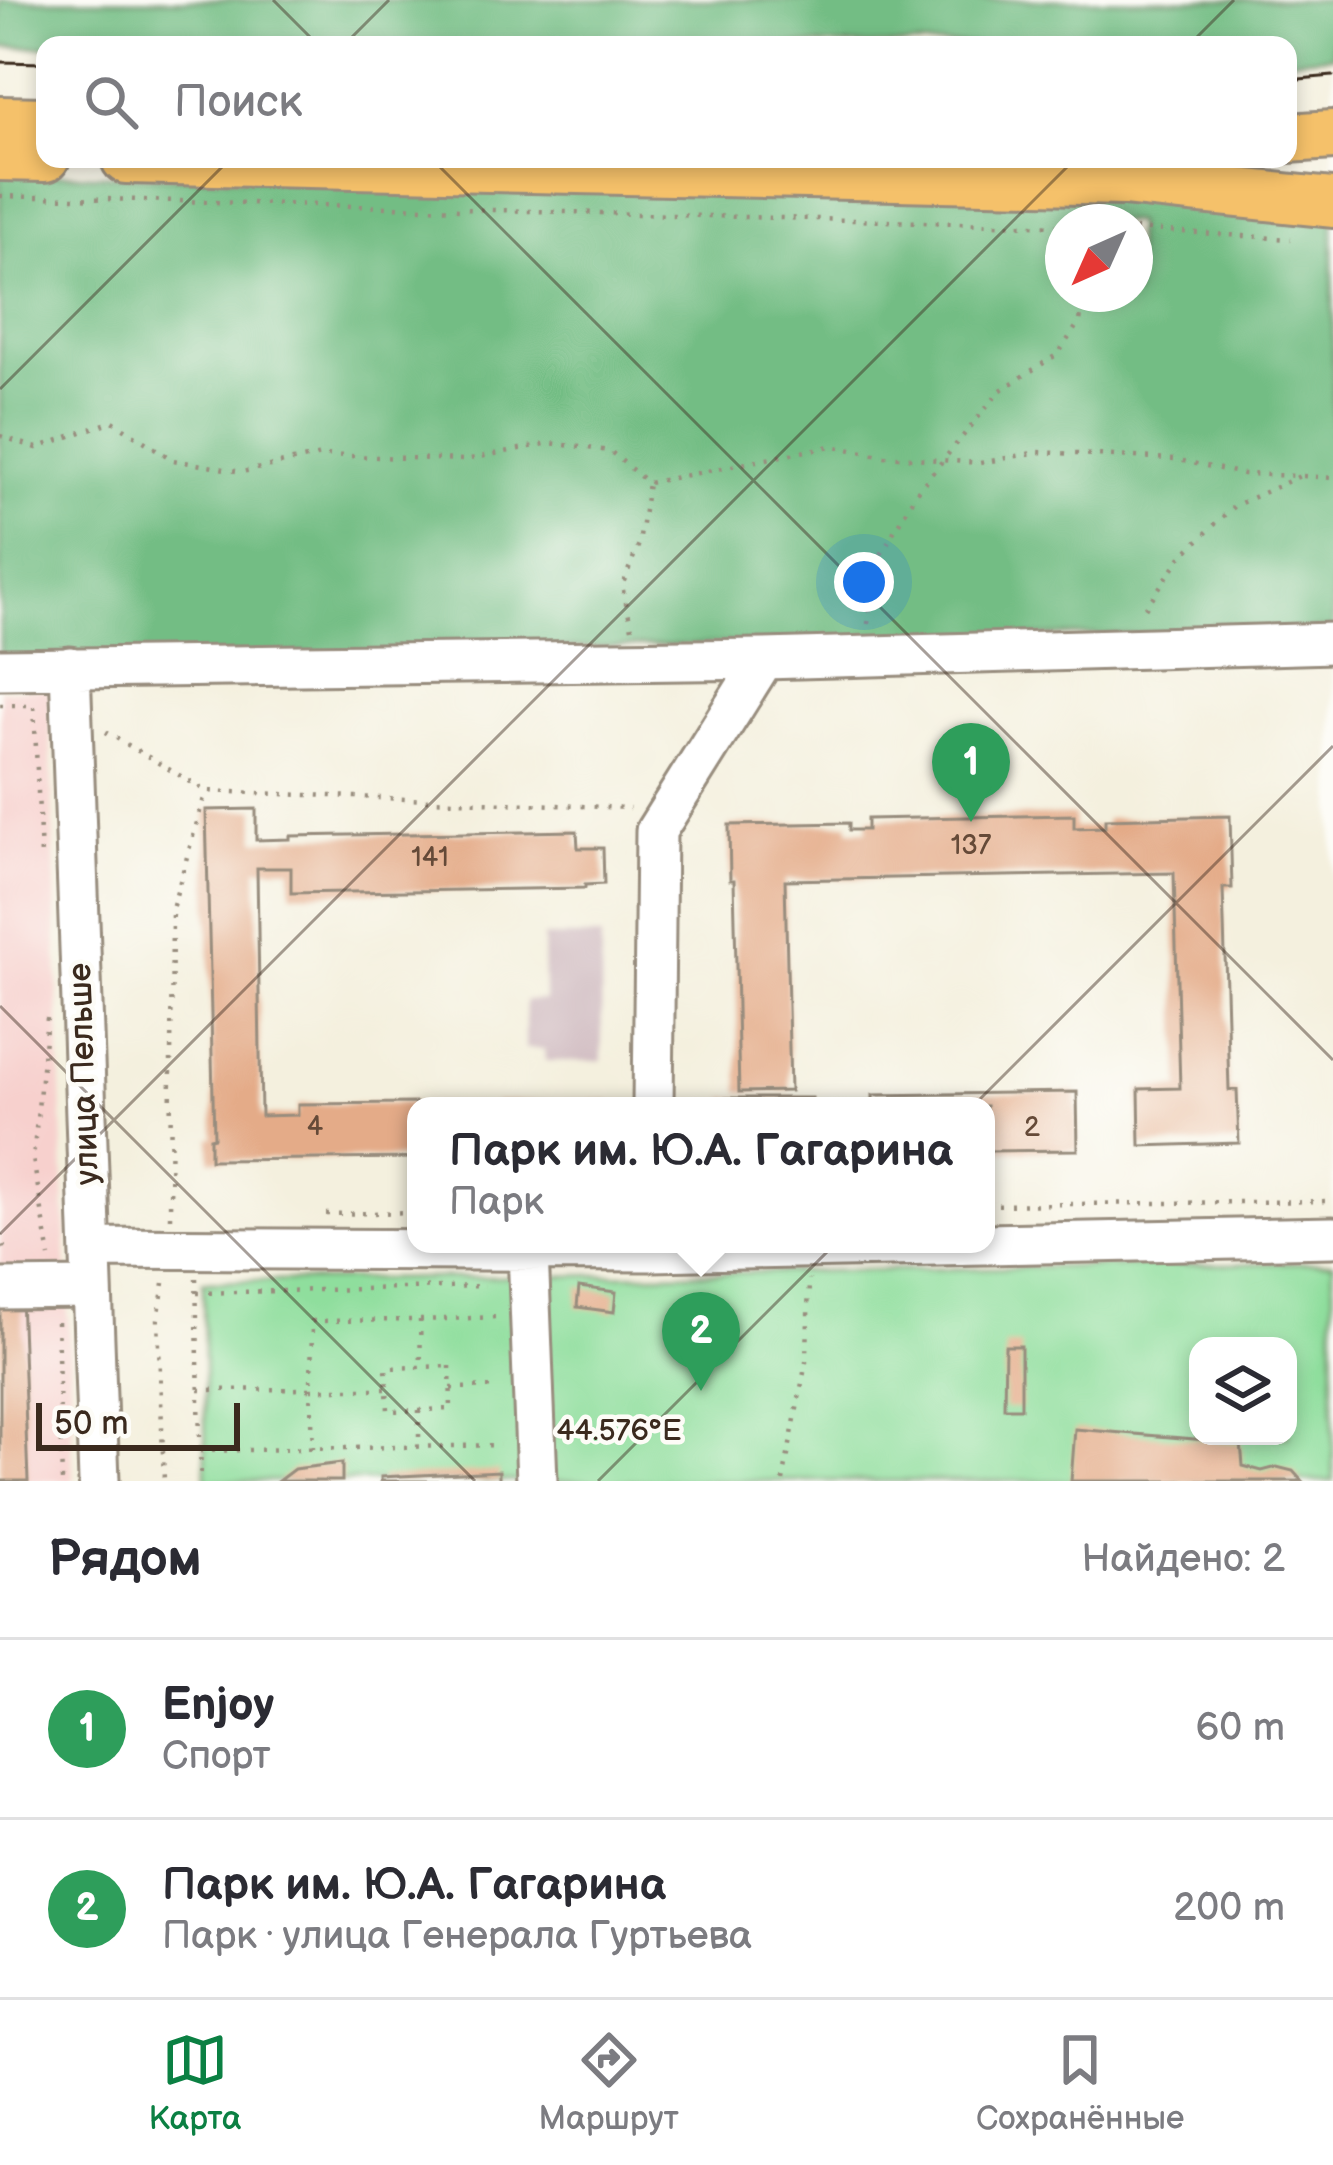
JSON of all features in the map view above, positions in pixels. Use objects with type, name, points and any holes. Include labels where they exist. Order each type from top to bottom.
[{"type":"main road","points":[[0,121],[36,122]]},
{"type":"main road","points":[[1297,138],[1333,135]]},
{"type":"main road","points":[[0,156],[36,157]]},
{"type":"main road","points":[[534,168],[1123,181],[1322,222]]},
{"type":"street","points":[[0,669],[764,659],[1333,643]]},
{"type":"street","points":[[653,1097],[656,831],[764,659]]},
{"type":"street","name":"улица Пельше","points":[[70,667],[52,710],[80,1275],[99,1481]]},
{"type":"street","points":[[995,1244],[1333,1237]]},
{"type":"street","points":[[0,1289],[183,1249],[407,1250]]},
{"type":"street","points":[[528,1253],[537,1462]]},
{"type":"path","points":[[0,196],[1045,225]]},
{"type":"path","points":[[1153,228],[1322,222]]},
{"type":"path","points":[[866,642],[874,566],[915,494],[1001,390],[1058,354],[1082,312]]},
{"type":"path","points":[[0,436],[37,448],[113,422],[173,460],[242,472],[321,455],[465,460],[550,442],[610,451],[647,483]]},
{"type":"path","points":[[647,483],[831,446],[885,456],[980,463],[1037,452],[1174,459],[1243,474],[1333,478]]},
{"type":"path","points":[[1125,649],[1144,606],[1180,558],[1234,506],[1300,476]]},
{"type":"path","points":[[640,661],[622,586],[639,544],[647,483]]},
{"type":"path","points":[[0,705],[52,710],[206,791],[670,809]]},
{"type":"path","points":[[41,866],[52,710]]},
{"type":"path","points":[[201,1481],[197,1293],[183,1249],[172,909],[206,791]]},
{"type":"path","points":[[48,1005],[33,1160],[80,1275],[62,1481]]},
{"type":"path","points":[[995,1205],[1333,1201]]},
{"type":"path","points":[[164,1481],[158,1319],[183,1249]]},
{"type":"path","points":[[783,1481],[807,1357],[810,1253]]},
{"type":"path","points":[[197,1293],[492,1286]]},
{"type":"path","points":[[314,1449],[312,1321],[531,1316]]},
{"type":"path","points":[[420,1320],[421,1367]]},
{"type":"path","points":[[450,1366],[451,1388],[451,1409],[388,1411],[386,1368],[450,1366]]},
{"type":"path","points":[[451,1388],[518,1386]]},
{"type":"path","points":[[199,1390],[387,1389]]},
{"type":"path","points":[[419,1410],[419,1447]]},
{"type":"path","points":[[200,1451],[419,1447],[537,1462]]},
{"type":"shaded area","points":[[49,689],[73,1481],[0,1481],[0,690]]},
{"type":"shaded area","points":[[543,937],[601,937],[602,1061],[545,1061],[544,1049],[525,1049],[525,1001],[544,1000]]},
{"type":"green space","points":[[0,0],[1333,0],[1333,56],[1297,59],[1297,36],[36,36],[36,47],[0,47]]},
{"type":"green space","points":[[0,173],[1131,195],[1333,218],[1333,629],[0,662]]},
{"type":"green space","points":[[1333,1262],[1333,1481],[206,1481],[203,1282]]},
{"type":"building","points":[[256,809],[256,840],[577,831],[578,848],[603,848],[604,884],[291,893],[291,868],[257,868],[261,1116],[298,1115],[298,1104],[407,1103],[407,1158],[210,1160],[210,1138],[214,1137],[206,810]]},
{"type":"building","points":[[1074,815],[1074,828],[1105,827],[1105,819],[1230,816],[1232,888],[1223,888],[1229,1090],[1237,1090],[1239,1143],[1140,1146],[1139,1089],[1180,1088],[1174,873],[785,880],[790,1091],[739,1092],[729,825],[849,823],[849,830],[867,830],[867,819]]},
{"type":"building","points":[[1077,1092],[1078,1150],[995,1151],[995,1097],[873,1095]]},
{"type":"building","points":[[579,1287],[616,1292],[614,1312],[577,1307]]},
{"type":"building","points":[[21,1297],[28,1481],[0,1481],[0,1298]]},
{"type":"building","points":[[1005,1346],[1021,1346],[1021,1408],[1004,1408]]},
{"type":"building","points":[[1075,1429],[1189,1439],[1189,1445],[1241,1445],[1243,1466],[1293,1471],[1302,1481],[1071,1481]]},
{"type":"building","points":[[342,1463],[342,1481],[278,1481],[294,1469]]},
{"type":"building","points":[[499,1471],[499,1481],[381,1481],[381,1477]]},
{"type":"tram line","points":[[0,62],[36,63]]},
{"type":"tram line","points":[[1297,79],[1333,76]]},
{"type":"place","name":"Enjoy","points":[[971,822]]},
{"type":"place","name":"Парк им. Ю.А. Гагарина","points":[[701,1391]]}]
